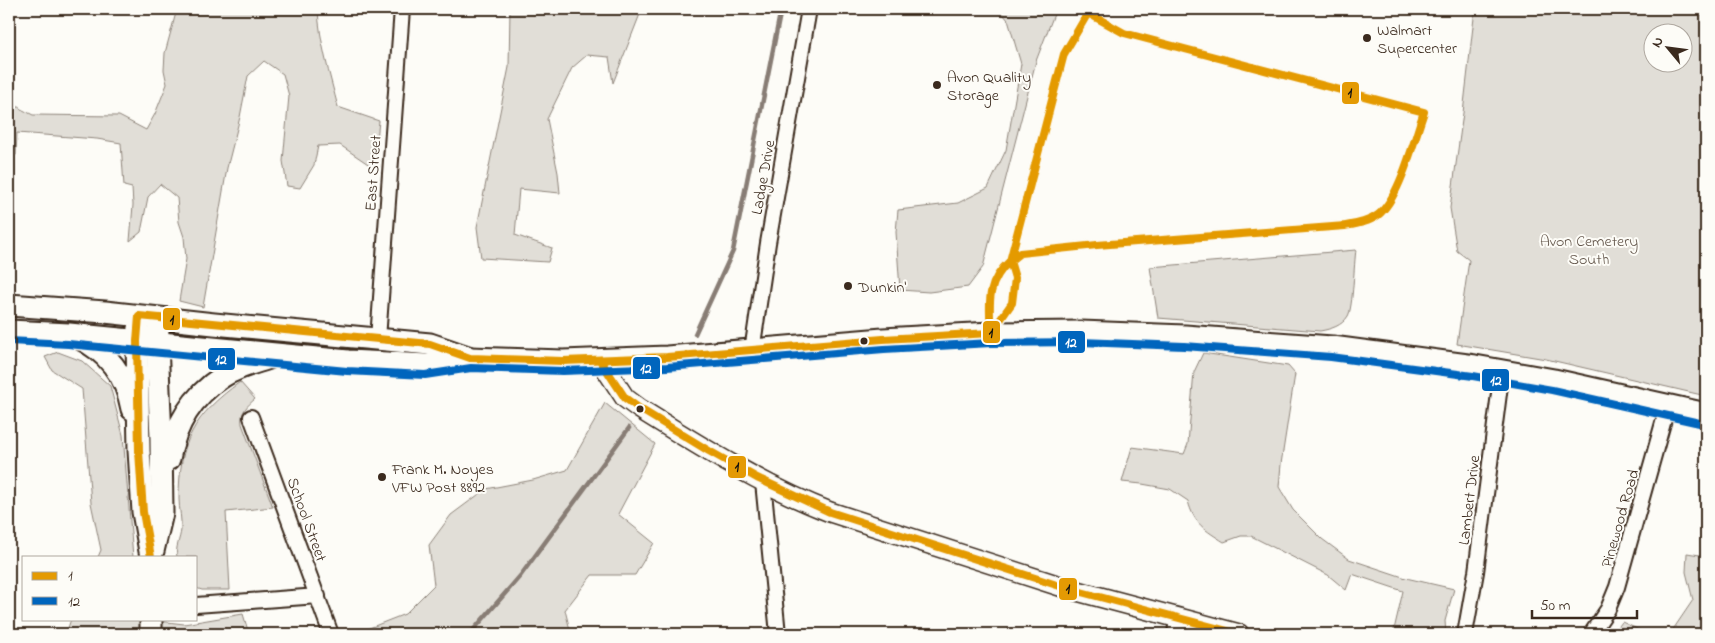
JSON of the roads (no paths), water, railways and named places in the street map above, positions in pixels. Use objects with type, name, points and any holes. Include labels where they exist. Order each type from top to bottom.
[{"type":"main road","points":[[9,305],[95,311],[430,344],[470,358]]},
{"type":"main road","points":[[149,317],[140,450],[143,512],[151,556]]},
{"type":"main road","points":[[9,331],[70,334],[279,355],[426,366],[470,358],[520,360],[667,358],[991,333],[1081,332],[1210,337],[1279,342],[1389,354],[1502,370],[1706,414]]},
{"type":"main road","points":[[70,334],[98,350],[115,367],[124,382],[130,400],[140,450]]},
{"type":"main road","points":[[147,342],[161,438],[162,514]]},
{"type":"main road","points":[[151,556],[162,514],[171,446],[176,431],[187,411],[203,392],[222,376],[279,355]]},
{"type":"main road","points":[[600,360],[625,398],[658,420],[797,500],[1176,626],[1239,634]]},
{"type":"main road","points":[[151,620],[151,634]]},
{"type":"street","name":"East Street","points":[[378,339],[402,9]]},
{"type":"street","name":"Ladge Drive","points":[[752,351],[768,243],[809,9]]},
{"type":"street","name":"Lambert Drive","points":[[1464,634],[1476,572],[1502,370]]},
{"type":"street","name":"Pinewood Road","points":[[1591,634],[1608,609],[1617,587],[1668,405]]},
{"type":"street","name":"School Street","points":[[251,417],[331,634]]},
{"type":"street","points":[[763,482],[778,634]]},
{"type":"street","points":[[198,605],[318,596]]},
{"type":"waterway","points":[[695,334],[733,251],[781,9]]},
{"type":"waterway","points":[[470,634],[521,575],[629,428]]},
{"type":"place","name":"Walmart Supercenter","points":[[1367,38]]},
{"type":"place","name":"Avon Quality Storage","points":[[937,85]]},
{"type":"place","name":"Dunkin'","points":[[848,286]]},
{"type":"place","name":"Frank M. Noyes VFW Post 8892","points":[[382,477]]},
{"type":"park label","name":"Avon Cemetery South","points":[[1589,249]]}]
